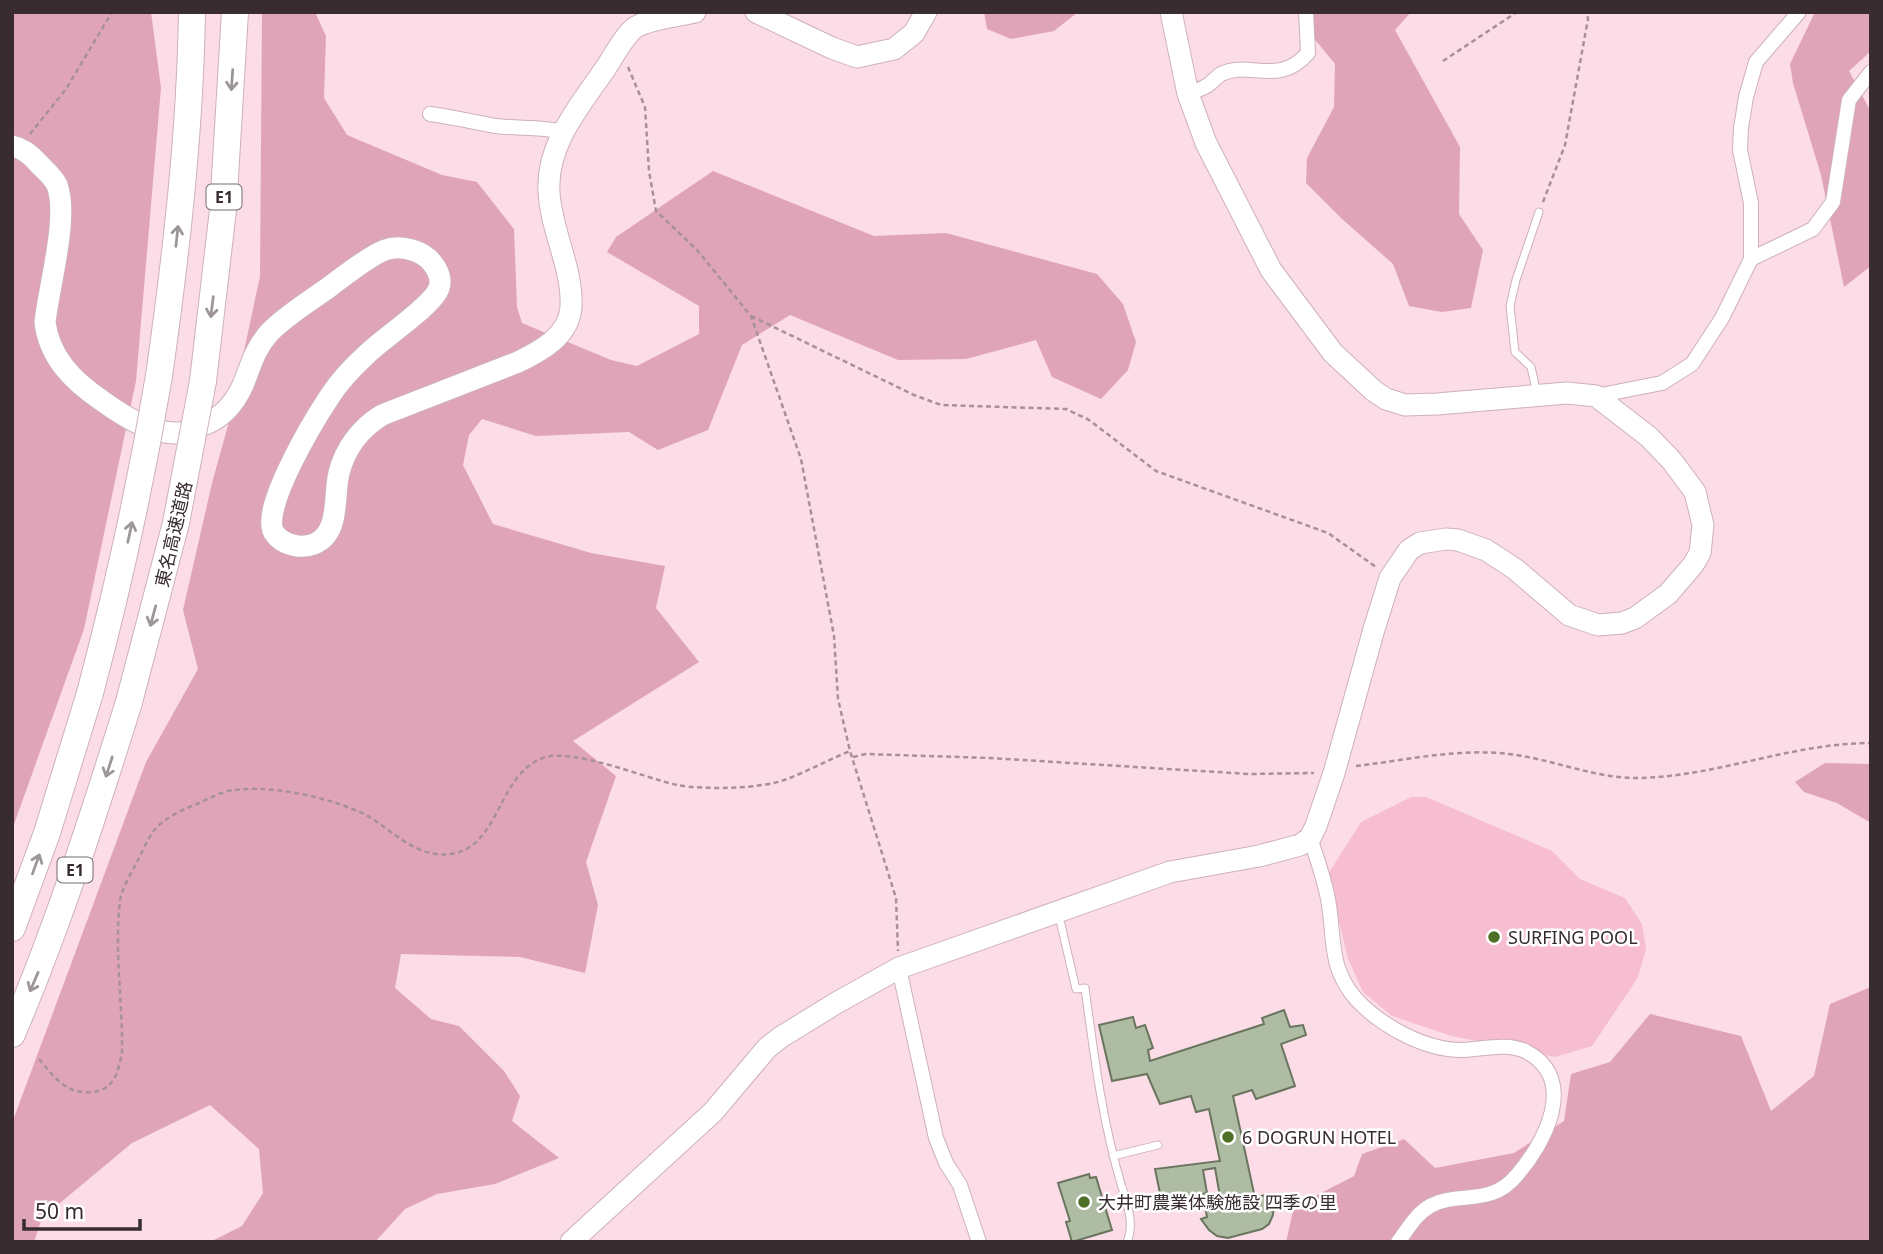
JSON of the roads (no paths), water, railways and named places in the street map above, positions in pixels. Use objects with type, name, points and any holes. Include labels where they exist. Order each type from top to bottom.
[{"type":"highway","name":"E1","points":[[12,928],[47,833],[90,693],[116,596],[148,444],[172,285],[185,156],[192,12]]},
{"type":"highway","name":"東名高速道路","points":[[12,1034],[43,961],[77,865],[129,702],[176,523],[203,381],[223,210],[235,12]]},
{"type":"street","points":[[16,147],[36,160],[56,182],[61,202],[61,222],[45,322],[53,354],[88,391],[123,416],[159,431],[180,433],[216,420],[231,406],[243,385],[250,362],[269,333],[345,275],[387,249],[403,248],[419,252],[431,261],[439,273],[440,288],[431,300],[365,355],[331,393],[276,497],[270,524],[275,534],[299,547],[313,544],[326,536],[333,519],[339,472],[353,442],[368,424],[393,410],[529,357],[556,339],[566,326],[571,308],[569,287],[549,190],[554,153],[562,132],[634,28],[655,20],[695,12]]},
{"type":"street","points":[[756,12],[857,57],[894,50],[914,33],[926,12]]},
{"type":"street","points":[[1171,12],[1188,94],[1206,143],[1271,270],[1333,353],[1362,382],[1386,399],[1405,404],[1583,393],[1597,396],[1662,383],[1692,364],[1722,318],[1751,259],[1751,202],[1740,150],[1746,97],[1756,62],[1800,12]]},
{"type":"street","points":[[1188,94],[1209,85],[1220,74],[1233,71],[1281,71],[1303,58],[1308,53],[1306,12]]},
{"type":"street","points":[[1751,259],[1813,229],[1833,202],[1849,100],[1871,72]]},
{"type":"street","points":[[430,114],[464,118],[496,126],[545,128],[562,132]]},
{"type":"street","points":[[571,1242],[704,1122],[767,1048],[838,1002],[899,968],[1170,872],[1259,856],[1300,845],[1310,838],[1334,770],[1391,578],[1409,550],[1420,543],[1447,539],[1473,545],[1501,559],[1556,606],[1585,622],[1598,625],[1622,623],[1635,618],[1668,594],[1688,572],[1700,553],[1703,524],[1695,492],[1672,460],[1650,437],[1597,396]]},
{"type":"street","points":[[1310,838],[1328,899],[1334,959],[1345,986],[1363,1006],[1413,1038],[1437,1047],[1461,1050],[1510,1048],[1527,1052],[1544,1068],[1553,1088],[1553,1107],[1548,1129],[1526,1165],[1509,1185],[1492,1194],[1431,1206],[1418,1215],[1398,1242]]},
{"type":"street","points":[[899,968],[936,1138],[946,1163],[960,1185],[979,1242]]},
{"type":"lane","points":[[1537,395],[1531,367],[1515,352],[1510,306],[1539,212]]},
{"type":"lane","points":[[1058,912],[1076,989],[1085,988],[1099,1088],[1132,1231],[1127,1242]]},
{"type":"lane","points":[[1113,1156],[1158,1145]]},
{"type":"place","name":"SURFING POOL","points":[[1494,937]]},
{"type":"place","name":"6 DOGRUN HOTEL","points":[[1228,1137]]},
{"type":"place","name":"大井町農業体験施設 四季の里","points":[[1084,1202]]}]
